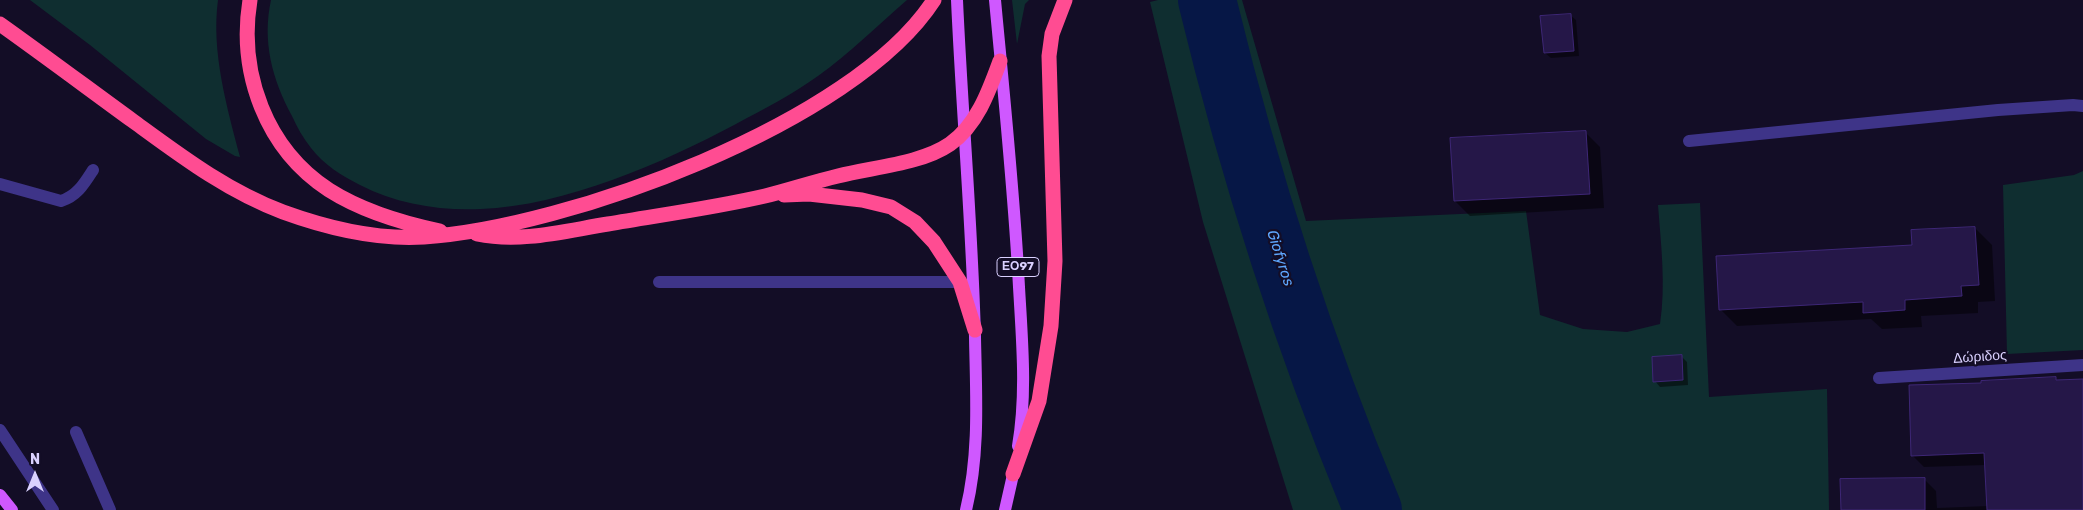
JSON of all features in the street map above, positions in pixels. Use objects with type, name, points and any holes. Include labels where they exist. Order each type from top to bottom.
[{"type":"highway","points":[[250,0],[248,55],[253,86],[264,116],[288,153],[306,172],[328,190],[361,207],[449,233]]},
{"type":"highway","points":[[0,24],[193,165],[256,201],[313,222],[372,235],[425,237],[471,232],[547,214],[677,172],[753,138],[832,93],[860,74],[904,35],[934,0]]},
{"type":"highway","points":[[1013,474],[1038,401],[1051,326],[1055,262],[1049,56],[1052,34],[1065,0]]},
{"type":"highway","points":[[765,196],[804,184],[930,154],[950,143],[966,132],[986,97],[1000,61]]},
{"type":"highway","points":[[471,232],[495,238],[522,238],[765,196],[809,194],[862,200],[891,207],[904,214],[923,229],[934,242],[960,282],[975,330]]},
{"type":"main road","points":[[957,0],[966,132],[975,330],[976,431],[972,479],[966,510]]},
{"type":"main road","name":"ΕΟ97","points":[[994,0],[1014,210],[1024,377],[1020,435],[1005,510]]},
{"type":"main road","points":[[0,495],[12,510]]},
{"type":"street","points":[[1689,141],[1998,110],[2083,106]]},
{"type":"street","points":[[0,184],[61,201],[70,198],[81,188],[93,170]]},
{"type":"street","points":[[659,282],[960,282]]},
{"type":"street","name":"Δώριδος","points":[[1879,378],[2083,365]]},
{"type":"street","points":[[0,430],[53,510]]},
{"type":"street","points":[[76,432],[110,510]]},
{"type":"green space","points":[[30,0],[218,0],[216,20],[218,59],[225,99],[240,157],[206,139],[90,45]]},
{"type":"green space","points":[[271,0],[907,0],[841,58],[808,83],[757,113],[677,153],[612,180],[546,200],[481,209],[450,209],[419,205],[374,192],[333,169],[316,154],[296,124],[274,74],[268,45],[268,15]]},
{"type":"green space","points":[[1012,0],[1029,0],[1025,4],[1017,44]]},
{"type":"green space","points":[[1158,0],[1242,0],[1306,221],[1526,211],[1540,315],[1583,329],[1627,332],[1660,324],[1663,280],[1658,205],[1700,203],[1709,397],[1827,389],[1829,510],[1293,510],[1203,222],[1150,2]]},
{"type":"green space","points":[[2083,171],[2083,350],[2007,354],[2003,185],[2074,175]]},
{"type":"building","points":[[1571,14],[1574,51],[1544,53],[1540,16]]},
{"type":"building","points":[[1586,131],[1590,194],[1454,201],[1450,138]]},
{"type":"building","points":[[1975,227],[1979,285],[1961,286],[1962,296],[1905,300],[1905,310],[1863,313],[1863,302],[1719,310],[1716,256],[1912,245],[1911,230]]},
{"type":"building","points":[[1682,355],[1683,380],[1653,382],[1652,357]]},
{"type":"building","points":[[2056,377],[2056,380],[2083,379],[2083,510],[1987,510],[1984,453],[1911,456],[1909,385],[1981,383],[1981,381]]},
{"type":"building","points":[[1925,478],[1925,510],[1841,510],[1840,479]]},
{"type":"waterway","name":"Giofyros","points":[[1207,0],[1241,130],[1280,258],[1324,385],[1373,510]]}]
